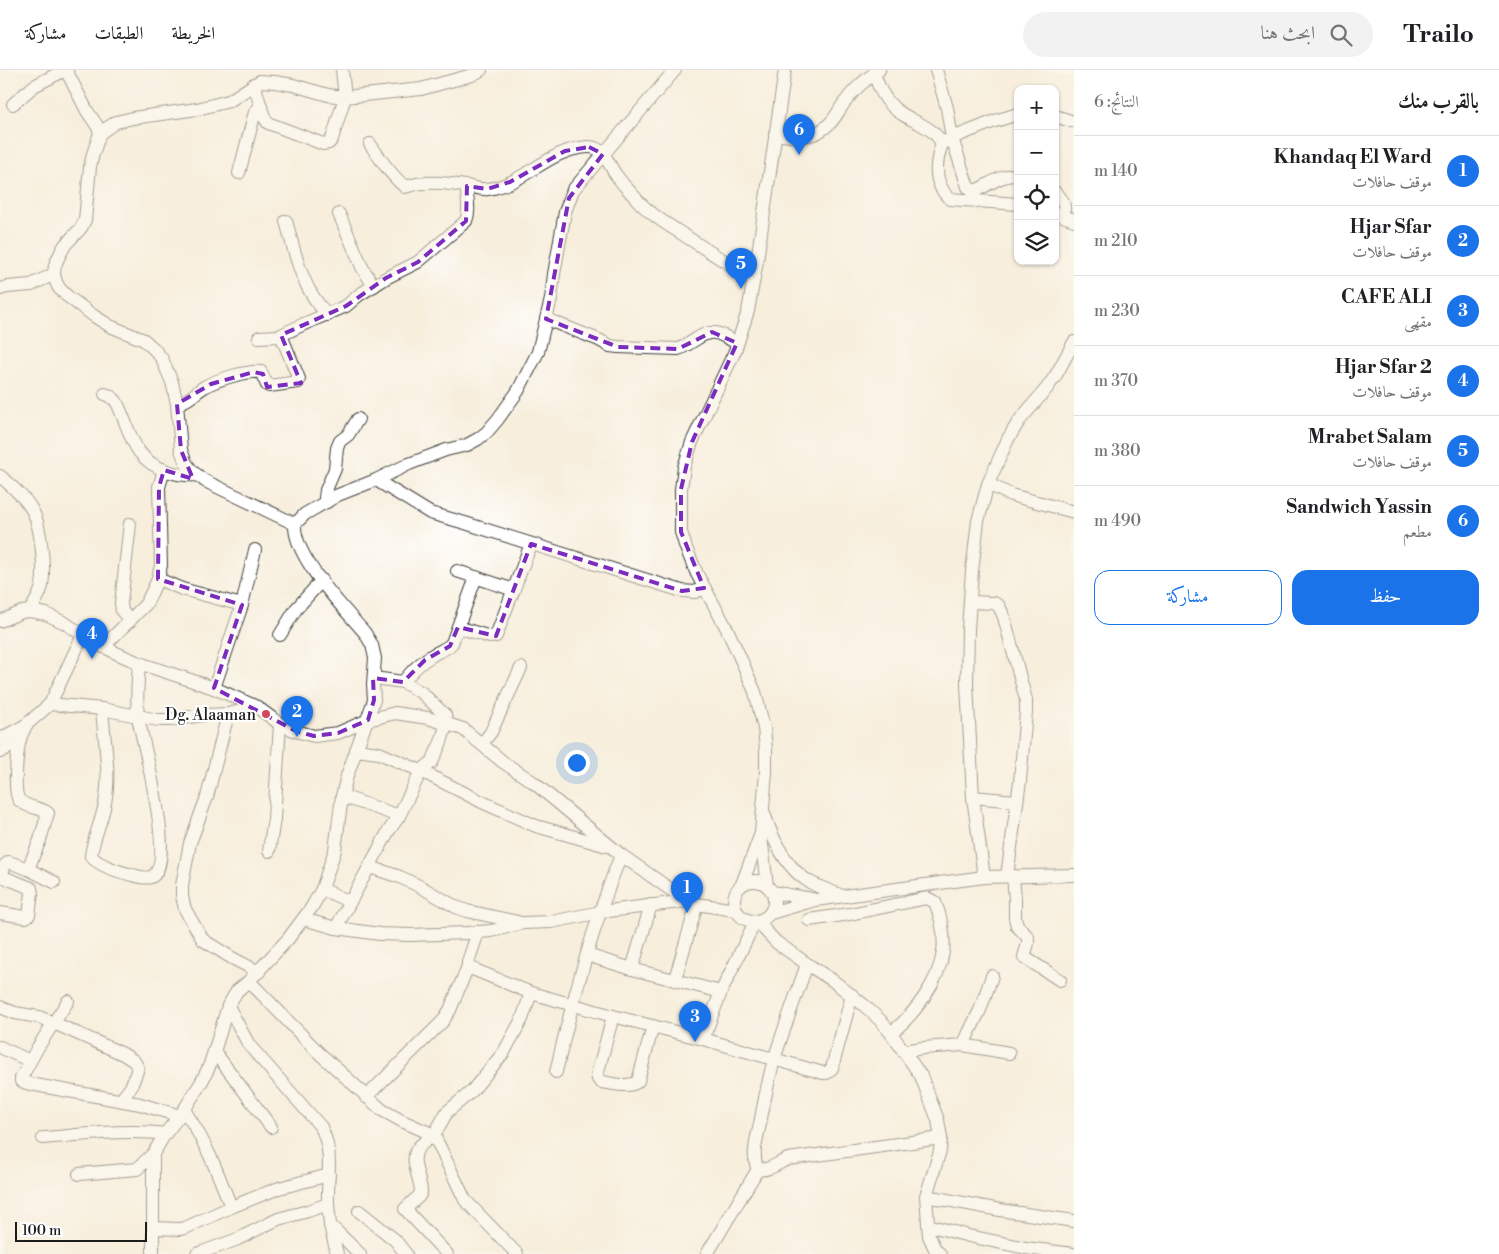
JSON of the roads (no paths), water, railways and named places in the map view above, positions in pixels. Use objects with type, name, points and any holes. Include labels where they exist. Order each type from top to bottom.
[{"type":"street","points":[[14,104],[34,86],[65,70],[98,126],[100,133],[90,167],[84,220],[81,228],[65,245],[55,265],[54,274],[59,288],[67,296],[110,326],[144,340],[162,359],[172,382],[177,404],[181,450],[186,463],[205,481],[295,524]]},
{"type":"street","points":[[254,84],[268,123],[323,144],[329,143],[332,139],[345,97],[342,70]]},
{"type":"street","points":[[100,133],[116,122],[197,109],[229,101],[260,81],[293,85],[345,97],[421,89],[482,70]]},
{"type":"street","points":[[79,1174],[137,1169],[153,1154],[202,1081],[209,1067],[228,1006],[237,991],[259,972],[288,939],[312,906],[322,889],[335,850],[342,796],[347,776],[374,700],[375,658],[366,633],[302,553],[294,533],[295,524],[305,514],[326,502],[409,464],[446,450],[467,445],[487,432],[510,404],[538,352],[551,299],[569,198],[578,183],[675,70]]},
{"type":"street","points":[[703,1038],[721,992],[762,918],[774,906],[774,899],[770,889],[761,833],[766,750],[760,708],[743,664],[697,574],[681,532],[681,490],[684,467],[692,442],[738,343],[748,311],[785,70]]},
{"type":"street","points":[[936,70],[947,108],[947,141],[936,166],[937,176],[945,194],[950,199],[1014,203]]},
{"type":"street","points":[[775,134],[797,138],[809,137],[819,132],[829,124],[845,101],[862,83],[876,72]]},
{"type":"street","points":[[876,72],[878,86],[884,97],[900,113],[947,141],[970,189],[975,191],[998,178],[1014,175]]},
{"type":"street","points":[[238,174],[255,112],[261,106]]},
{"type":"street","points":[[947,141],[1014,115]]},
{"type":"street","points":[[1059,117],[1071,121]]},
{"type":"street","points":[[370,144],[390,172],[405,188],[411,185],[426,183],[487,189],[510,182],[565,151],[589,147],[597,148],[634,197],[650,212],[754,279]]},
{"type":"street","points":[[259,337],[281,336],[304,324],[328,315],[346,306],[359,294],[386,278],[418,262],[466,221],[469,208],[466,194],[467,186]]},
{"type":"street","points":[[960,200],[970,189]]},
{"type":"street","points":[[1059,197],[1064,204],[1064,216]]},
{"type":"street","points":[[339,214],[362,269],[374,286]]},
{"type":"street","points":[[286,221],[300,273],[311,294],[328,315]]},
{"type":"street","points":[[0,289],[31,285],[54,274]]},
{"type":"street","points":[[546,319],[618,348],[678,349],[708,332],[719,334],[738,343]]},
{"type":"street","points":[[177,404],[192,398],[204,387],[211,384],[254,372],[261,372],[269,386],[298,382],[299,379],[281,336]]},
{"type":"street","points":[[984,877],[973,797],[967,684],[970,602],[976,537],[982,502],[1005,445],[1019,421],[1056,375],[1074,342]]},
{"type":"street","points":[[105,394],[116,401],[136,448],[146,460],[164,470],[191,476],[198,475]]},
{"type":"street","points":[[326,502],[326,490],[335,469],[337,448],[340,441],[348,435],[358,419]]},
{"type":"street","points":[[103,647],[146,604],[158,579],[161,565],[159,487],[164,470]]},
{"type":"street","points":[[0,476],[32,508],[38,524],[43,580],[38,596],[30,611]]},
{"type":"street","points":[[376,480],[430,513],[682,592],[695,592],[704,588]]},
{"type":"street","points":[[988,484],[1011,495],[1074,512]]},
{"type":"street","points":[[130,524],[120,603],[122,611],[130,620]]},
{"type":"street","points":[[458,627],[490,637],[496,636],[531,544]]},
{"type":"street","points":[[214,688],[242,605],[255,550]]},
{"type":"street","points":[[457,571],[514,590]]},
{"type":"street","points":[[403,682],[425,660],[450,646],[454,640],[476,577]]},
{"type":"street","points":[[158,579],[182,588],[242,605]]},
{"type":"street","points":[[280,635],[296,609],[322,580]]},
{"type":"street","points":[[970,602],[994,603],[999,606],[1004,617],[1026,700],[1010,876],[1016,899],[1015,918],[1017,926],[1028,937],[1024,957],[1060,980]]},
{"type":"street","points":[[0,621],[14,614],[30,611],[46,614],[66,623],[103,647],[138,664],[214,688],[257,707],[280,724],[314,736],[338,733],[368,720],[396,713],[428,718],[463,729],[616,851],[692,902]]},
{"type":"street","points":[[0,739],[26,725],[50,704],[83,635]]},
{"type":"street","points":[[102,709],[107,786],[105,803],[91,856],[94,860],[116,870],[140,877],[150,877],[157,870],[159,864],[162,839],[138,716],[138,664]]},
{"type":"street","points":[[482,744],[491,732],[521,668]]},
{"type":"street","points":[[336,928],[388,832],[399,816],[421,771],[432,762],[447,723],[445,715],[422,693],[403,682],[374,678]]},
{"type":"street","points":[[50,704],[102,709],[158,720],[228,714],[257,707]]},
{"type":"street","points":[[228,714],[207,797],[190,843],[182,885],[182,896],[190,918],[203,940],[259,972]]},
{"type":"street","points":[[269,851],[274,819],[280,724]]},
{"type":"street","points":[[26,725],[19,742],[16,786],[18,797],[23,803],[48,813],[40,840],[28,869]]},
{"type":"street","points":[[0,752],[19,742]]},
{"type":"street","points":[[356,750],[379,754],[421,771],[529,823],[616,851]]},
{"type":"street","points":[[342,796],[399,816]]},
{"type":"street","points":[[973,797],[1016,800]]},
{"type":"street","points":[[763,810],[773,835],[791,868],[819,888],[845,896]]},
{"type":"street","points":[[761,833],[742,884],[734,896],[735,910],[743,919],[762,918],[815,900],[984,877],[1074,875]]},
{"type":"street","points":[[556,1072],[572,1004],[601,912],[616,851]]},
{"type":"street","points":[[0,914],[28,916],[30,911],[32,892],[30,887],[0,876],[5,865],[9,862],[54,882]]},
{"type":"street","points":[[370,866],[421,887],[456,908],[523,923]]},
{"type":"street","points":[[742,884],[755,881],[761,882],[770,889],[815,900]]},
{"type":"street","points":[[906,888],[908,902]]},
{"type":"street","points":[[322,889],[350,902]]},
{"type":"street","points":[[711,906],[734,896]]},
{"type":"street","points":[[809,920],[850,914],[927,898],[935,902],[943,935],[943,952],[936,974],[921,1002],[904,1022],[891,1032]]},
{"type":"street","points":[[303,919],[336,928],[373,933],[410,935],[463,934],[491,931],[523,923],[551,922],[651,905],[692,902],[735,910]]},
{"type":"street","points":[[675,979],[692,902]]},
{"type":"street","points":[[632,969],[651,905]]},
{"type":"street","points":[[463,934],[467,911]]},
{"type":"street","points":[[762,918],[763,928],[768,935],[852,995],[880,1020],[891,1032],[921,1076],[938,1120],[941,1138],[940,1151],[926,1196],[929,1236],[935,1249],[940,1254]]},
{"type":"street","points":[[366,1097],[442,1022],[450,1010],[468,966],[478,932]]},
{"type":"street","points":[[587,955],[632,969],[721,992]]},
{"type":"street","points":[[758,1169],[755,1162],[757,1140],[775,1059],[807,964]]},
{"type":"street","points":[[468,966],[531,993],[703,1038],[824,1073],[832,1068],[852,995]]},
{"type":"street","points":[[963,1046],[980,1010],[992,976]]},
{"type":"street","points":[[249,982],[318,1052],[366,1097],[382,1110],[434,1135],[459,1191],[465,1200],[518,1254]]},
{"type":"street","points":[[447,1254],[405,1209],[421,1192],[415,1167],[415,1155],[417,1149],[434,1135],[447,1112],[472,1091],[504,1052],[522,1019],[531,993]]},
{"type":"street","points":[[68,1001],[38,1047],[21,1080],[23,1082],[182,1113],[198,1130],[231,1207]]},
{"type":"street","points":[[228,1006],[249,1045],[321,1127],[328,1143],[328,1204],[330,1225],[337,1254]]},
{"type":"street","points":[[0,1007],[54,1023],[124,1054],[134,1061],[137,1071],[131,1087],[121,1100]]},
{"type":"street","points":[[613,1016],[597,1075],[601,1082],[635,1084],[638,1080],[653,1026]]},
{"type":"street","points":[[0,1046],[30,1061]]},
{"type":"street","points":[[903,1051],[963,1046],[1009,1053]]},
{"type":"street","points":[[214,1051],[271,1127]]},
{"type":"street","points":[[43,1138],[118,1133],[165,1134]]},
{"type":"street","points":[[758,1169],[767,1170],[779,1162],[788,1159],[941,1138]]},
{"type":"street","points":[[153,1154],[153,1254]]},
{"type":"street","points":[[707,1254],[758,1169]]},
{"type":"street","points":[[154,1228],[186,1228],[231,1207],[279,1188],[329,1175]]},
{"type":"street","points":[[926,1196],[1074,1221]]},
{"type":"street","points":[[197,1254],[238,1239],[278,1218],[328,1204]]},
{"type":"street","points":[[359,1212],[395,1240],[406,1254]]},
{"type":"street","points":[[330,1225],[360,1254]]},
{"type":"street","points":[[928,1225],[1026,1248],[1073,1254]]},
{"type":"place","name":"Sandwich Yassin","points":[[799,155]]},
{"type":"place","name":"Mrabet Salam","points":[[741,289]]},
{"type":"place","name":"Hjar Sfar 2","points":[[92,659]]},
{"type":"place","name":"Dg. Alaaman","points":[[266,714]]},
{"type":"place","name":"Hjar Sfar","points":[[297,737]]},
{"type":"place","name":"Khandaq El Ward","points":[[687,913]]},
{"type":"place","name":"CAFE ALI","points":[[695,1042]]}]
